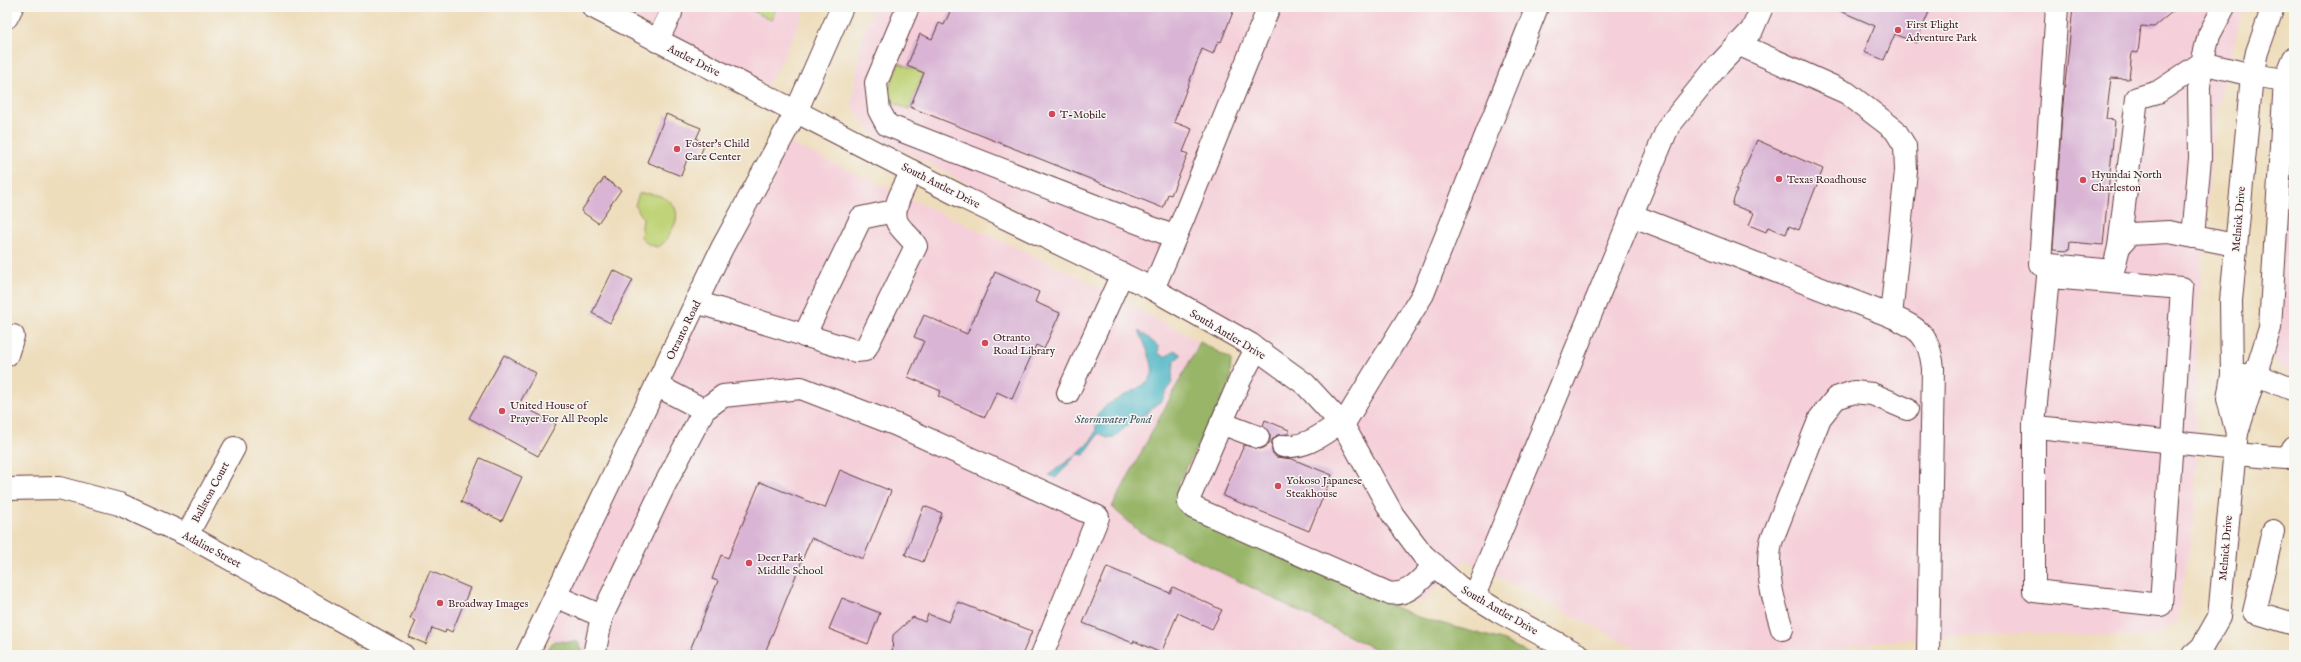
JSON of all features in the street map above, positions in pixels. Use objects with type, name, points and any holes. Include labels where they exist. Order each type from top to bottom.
[{"type":"street","points":[[7,17],[12,7]]},
{"type":"street","name":"Antler Drive","points":[[592,7],[796,112]]},
{"type":"street","points":[[656,41],[671,13],[670,7]]},
{"type":"street","name":"Otranto Road","points":[[527,655],[722,248],[796,112],[842,7]]},
{"type":"street","points":[[908,7],[876,83],[879,110],[887,125],[1175,237]]},
{"type":"street","points":[[1153,289],[1269,7]]},
{"type":"street","points":[[1283,446],[1297,447],[1308,443],[1342,424],[1423,294],[1536,7]]},
{"type":"street","points":[[1474,596],[1668,127],[1714,70],[1752,30],[1762,7]]},
{"type":"street","points":[[2057,7],[2040,264],[2065,273],[2182,288],[2161,605],[2034,591],[2034,424],[2048,277],[2065,273],[2114,271],[2119,247],[2137,98],[2158,92],[2202,63],[2252,75],[2285,80]]},
{"type":"street","points":[[2193,237],[2200,158],[2199,87],[2202,63],[2209,35],[2224,7]]},
{"type":"street","name":"Melnick Drive","points":[[2235,445],[2228,399],[2232,374],[2231,301],[2235,245],[2252,75],[2257,52],[2273,7]]},
{"type":"street","points":[[1738,44],[1846,93],[1895,130],[1905,146],[1906,171],[1891,316]]},
{"type":"street","name":"Melnick Drive","points":[[2192,655],[2202,647],[2219,617],[2235,445],[2270,328],[2285,80],[2294,58]]},
{"type":"street","name":"South Antler Drive","points":[[796,112],[912,171],[1153,289],[1256,349],[1305,384],[1342,424],[1393,515],[1423,554],[1459,587],[1579,655]]},
{"type":"street","points":[[696,302],[856,351],[865,350],[916,246],[910,236],[898,223],[894,211],[912,171]]},
{"type":"street","points":[[804,336],[861,218],[894,211]]},
{"type":"street","points":[[1631,215],[1891,316],[1910,325],[1922,335],[1930,349],[1932,362],[1928,655]]},
{"type":"street","points":[[2119,247],[2130,234],[2169,232],[2235,245]]},
{"type":"street","points":[[1068,393],[1122,274]]},
{"type":"street","points":[[1256,349],[1240,380],[1190,496],[1190,503],[1194,508],[1398,595],[1410,590],[1435,565]]},
{"type":"street","points":[[2232,374],[2257,375],[2294,390]]},
{"type":"street","points":[[656,385],[704,410]]},
{"type":"street","points":[[594,655],[602,616],[663,488],[704,410],[723,396],[801,388],[897,425],[1098,517],[1042,655]]},
{"type":"street","points":[[1782,629],[1770,586],[1769,554],[1771,542],[1820,418],[1836,398],[1854,392],[1872,394],[1907,408]]},
{"type":"street","points":[[1221,423],[1258,437]]},
{"type":"street","points":[[2034,424],[2038,427],[2172,443],[2235,445],[2286,458],[2294,448]]},
{"type":"street","name":"Ballston Court","points":[[187,535],[234,448]]},
{"type":"street","name":"Adaline Street","points":[[7,490],[59,488],[119,504],[187,535],[403,655]]},
{"type":"street","points":[[2273,531],[2254,612],[2294,624]]},
{"type":"street","points":[[555,596],[602,616]]},
{"type":"shaded area","points":[[612,7],[806,7],[784,57],[767,85]]},
{"type":"shaded area","points":[[874,7],[2244,7],[2216,112],[2197,316],[2195,514],[2177,621],[2150,637],[2032,633],[1890,640],[1802,655],[1650,655],[1465,560],[1422,602],[1190,509],[1255,335],[874,135],[852,106],[861,40]]},
{"type":"shaded area","points":[[2294,134],[2294,374],[2284,370],[2272,357]]},
{"type":"shaded area","points":[[781,139],[1075,275],[1200,342],[1112,508],[1140,532],[1387,655],[585,655],[578,642],[554,641],[539,629]]},
{"type":"green space","points":[[745,7],[777,7],[771,20]]},
{"type":"green space","points":[[899,63],[924,73],[909,109],[891,102],[887,93]]},
{"type":"green space","points":[[639,194],[657,195],[670,202],[675,208],[677,214],[675,222],[666,240],[657,247],[648,244],[641,237],[643,218],[635,205]]},
{"type":"green space","points":[[1200,342],[1231,359],[1230,383],[1178,484],[1184,509],[1415,616],[1502,640],[1531,655],[1387,655],[1140,532],[1112,507]]},
{"type":"green space","points":[[554,641],[578,642],[585,655],[543,655]]},
{"type":"water","name":"Stormwater Pond","points":[[1139,330],[1159,347],[1158,353],[1165,357],[1175,350],[1181,355],[1174,362],[1172,382],[1162,400],[1145,415],[1137,418],[1114,437],[1107,438],[1099,433],[1084,455],[1077,454],[1056,478],[1049,475],[1086,446],[1091,440],[1095,431],[1097,415],[1103,408],[1138,388],[1149,379],[1152,374],[1152,364]]},
{"type":"building","name":"T-Mobile","points":[[952,7],[1235,7],[1221,42],[1218,41],[1213,54],[1202,49],[1174,122],[1192,129],[1183,152],[1188,154],[1171,195],[1168,194],[1163,208],[910,107],[924,73],[907,66],[920,34],[932,39],[939,23],[944,25]]},
{"type":"building","name":"First Flight Adventure Park","points":[[1831,7],[1931,7],[1916,43],[1895,34],[1884,60],[1864,52],[1875,26]]},
{"type":"building","name":"Hyundai North Charleston","points":[[2073,7],[2178,7],[2154,27],[2141,26],[2138,53],[2132,52],[2129,79],[2111,78],[2106,119],[2115,120],[2103,245],[2070,242],[2069,251],[2053,250],[2062,114]]},
{"type":"building","name":"Foster's Child Care Center","points":[[666,114],[701,128],[696,139],[705,143],[699,158],[689,154],[681,176],[647,162]]},
{"type":"building","name":"Texas Roadhouse","points":[[1757,140],[1823,169],[1799,230],[1789,226],[1786,234],[1768,227],[1766,232],[1749,225],[1754,213],[1732,205],[1737,190],[1735,190]]},
{"type":"building","points":[[604,178],[621,190],[598,223],[581,211]]},
{"type":"building","points":[[613,270],[633,280],[610,323],[592,313]]},
{"type":"building","name":"Otranto Road Library","points":[[995,272],[1039,292],[1035,302],[1060,313],[1044,349],[1036,345],[1012,399],[997,392],[985,417],[938,396],[941,391],[908,377],[924,341],[914,337],[924,315],[967,334]]},
{"type":"building","name":"United House of Prayer For All People","points":[[504,355],[536,373],[519,404],[556,424],[538,456],[469,418]]},
{"type":"building","name":"Yokoso Japanese Steakhouse","points":[[1265,420],[1289,430],[1288,434],[1277,435],[1272,440],[1272,452],[1276,457],[1292,459],[1332,475],[1309,531],[1223,496],[1244,445],[1260,449],[1266,447],[1270,442],[1270,435],[1263,426]]},
{"type":"building","points":[[480,458],[522,477],[502,521],[461,502]]},
{"type":"building","name":"Deer Park Middle School","points":[[840,470],[891,491],[863,559],[811,538],[764,655],[688,655],[718,581],[712,579],[721,555],[728,558],[760,482],[825,508]]},
{"type":"building","points":[[924,506],[942,513],[923,562],[905,555]]},
{"type":"building","points":[[1107,567],[1170,593],[1173,587],[1222,610],[1212,629],[1178,613],[1161,653],[1134,641],[1133,643],[1083,623]]},
{"type":"building","name":"Broadway Images","points":[[430,571],[470,588],[452,632],[446,629],[445,633],[432,628],[426,644],[409,637],[416,621],[410,619]]},
{"type":"building","points":[[842,598],[880,613],[868,644],[829,629]]},
{"type":"building","points":[[958,602],[1032,631],[1022,655],[892,655],[893,635],[913,617],[925,622],[928,614],[949,622]]},
{"type":"place","name":"First Flight Adventure Park","points":[[1898,30]]},
{"type":"place","name":"T-Mobile","points":[[1052,114]]},
{"type":"place","name":"Foster's Child Care Center","points":[[677,149]]},
{"type":"place","name":"Texas Roadhouse","points":[[1779,179]]},
{"type":"place","name":"Hyundai North Charleston","points":[[2083,180]]},
{"type":"place","name":"Otranto Road Library","points":[[985,343]]},
{"type":"place","name":"United House of Prayer For All People","points":[[502,411]]},
{"type":"place","name":"Yokoso Japanese Steakhouse","points":[[1278,486]]},
{"type":"place","name":"Deer Park Middle School","points":[[749,563]]},
{"type":"place","name":"Broadway Images","points":[[440,603]]}]
